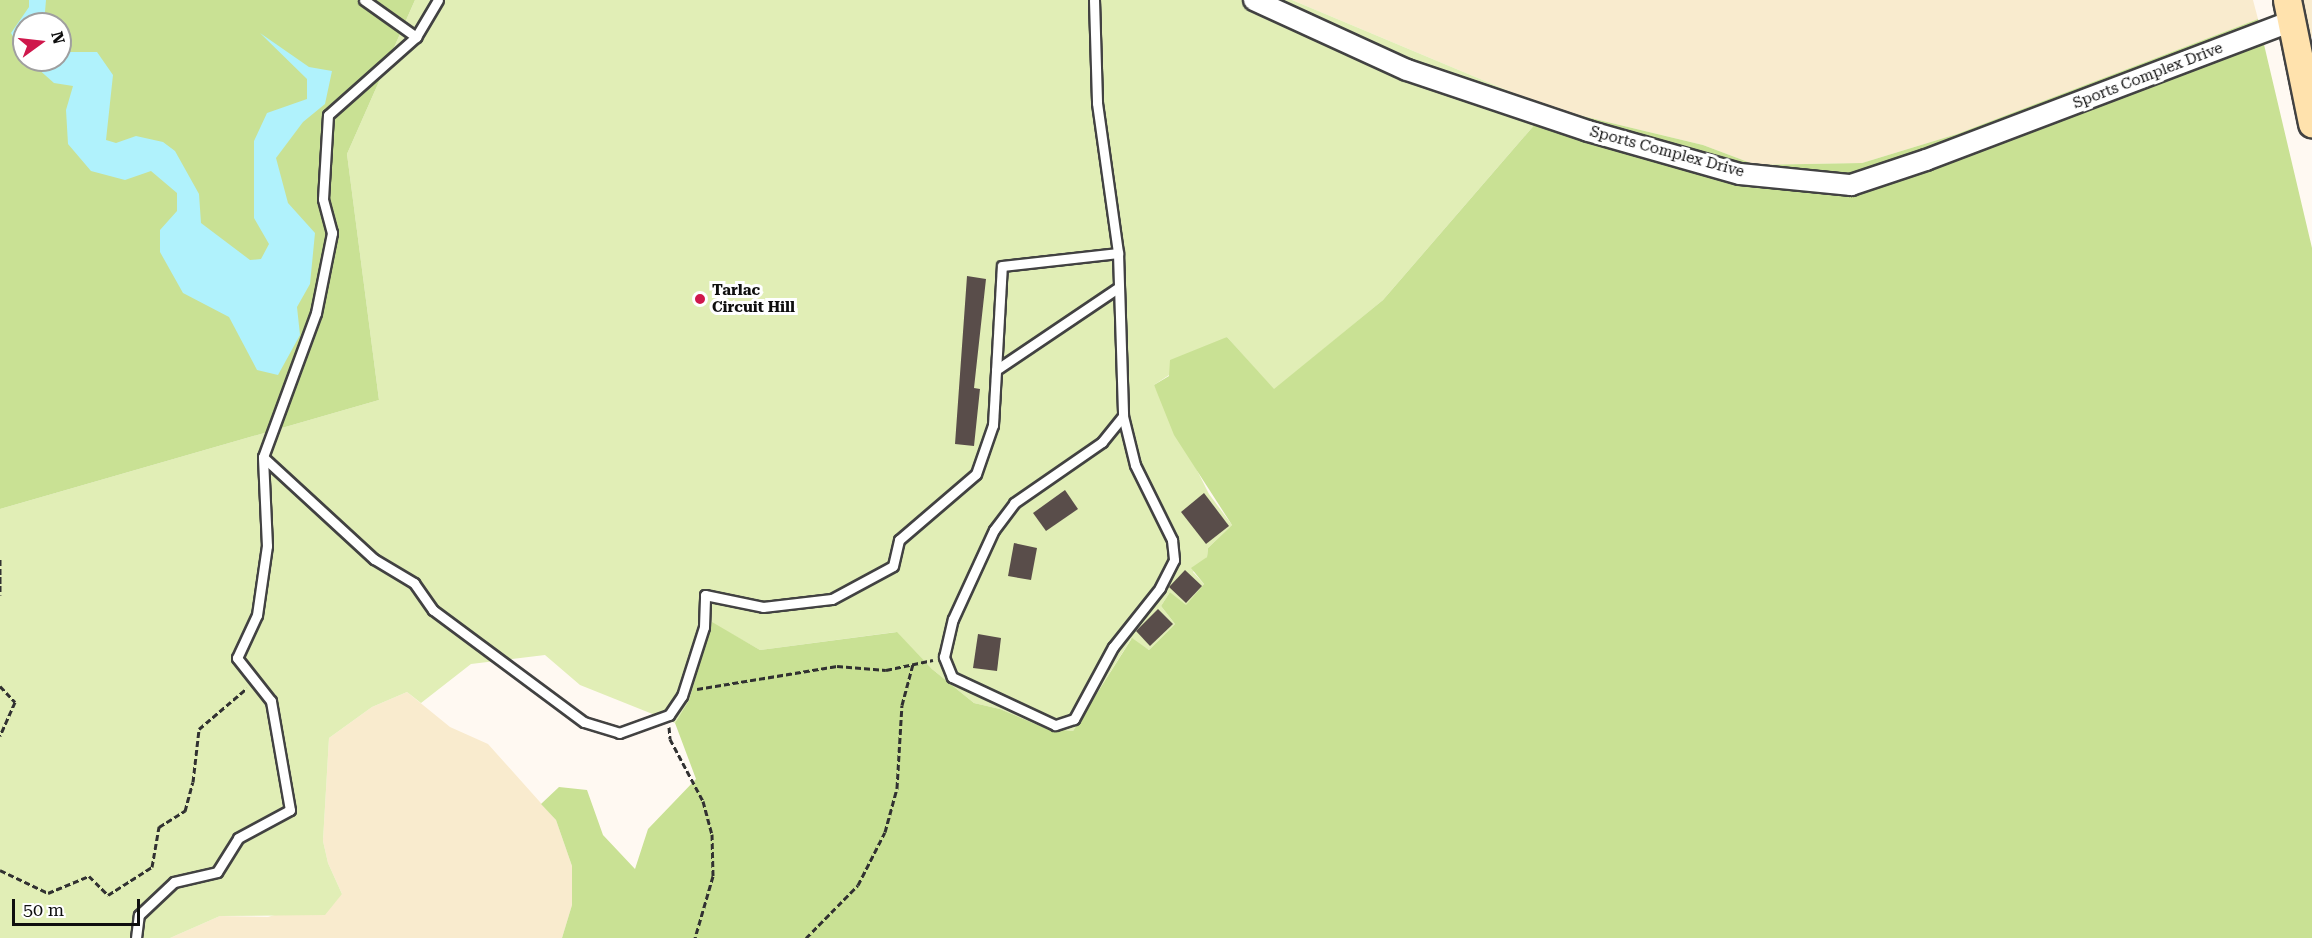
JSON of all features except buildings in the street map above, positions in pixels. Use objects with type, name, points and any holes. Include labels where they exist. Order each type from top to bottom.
[{"type":"main road","points":[[2288,11],[2312,123]]},
{"type":"street","name":"Sports Complex Drive","points":[[1254,0],[1407,70],[1588,131],[1740,174],[1851,185],[1926,160],[2288,11]]},
{"type":"lane","points":[[364,0],[416,36]]},
{"type":"lane","points":[[136,938],[139,915],[174,882],[217,872],[238,838],[290,810],[271,702],[237,658],[257,615],[267,546],[263,457],[316,313],[332,232],[323,199],[328,115],[416,36],[438,0]]},
{"type":"lane","points":[[1094,0],[1097,104],[1118,253],[1123,416],[1135,465],[1172,540],[1174,560],[1160,588],[1113,647],[1074,719],[1055,725],[952,677],[944,657],[953,619],[994,530],[1014,503],[1095,449],[1123,416]]},
{"type":"lane","points":[[263,457],[375,559],[414,583],[433,610],[584,722],[619,733],[669,715],[682,696],[704,627],[705,595],[763,607],[832,599],[893,566],[899,540],[976,474],[993,425],[1002,266],[1118,253]]},
{"type":"lane","points":[[996,370],[1119,287]]},
{"type":"path","points":[[0,559],[0,595]]},
{"type":"path","points":[[682,696],[693,690],[837,666],[886,670],[944,657]]},
{"type":"path","points":[[806,938],[858,885],[885,832],[897,788],[902,705],[913,664]]},
{"type":"path","points":[[0,870],[48,893],[89,876],[108,895],[152,867],[159,827],[185,810],[193,782],[199,729],[255,682]]},
{"type":"path","points":[[0,686],[15,702],[0,736]]},
{"type":"path","points":[[669,715],[670,739],[703,801],[712,834],[712,876],[695,938]]},
{"type":"shaded area","points":[[1292,0],[2253,0],[2258,19],[1957,134],[1862,163],[1756,165],[1703,145],[1549,108]]},
{"type":"shaded area","points":[[2302,0],[2312,0],[2312,37],[2307,38]]},
{"type":"shaded area","points":[[407,692],[450,727],[488,744],[556,820],[572,866],[572,905],[562,938],[170,938],[220,916],[268,917],[342,894],[328,863],[323,841],[329,738],[372,707]]},
{"type":"green space","points":[[0,0],[415,0],[347,154],[379,400],[0,509]]},
{"type":"green space","points":[[415,0],[1292,0],[1549,108],[1383,300],[1274,390],[1227,337],[1154,385],[1209,494],[1232,525],[1208,548],[1207,557],[1193,572],[1204,584],[1186,606],[1170,592],[1161,606],[1175,624],[1149,650],[1131,639],[1073,731],[1045,728],[1000,709],[974,703],[932,669],[896,632],[760,650],[712,623],[689,700],[675,723],[580,685],[545,655],[471,664],[421,703],[407,692],[372,707],[329,738],[323,841],[328,863],[342,894],[325,915],[220,916],[170,938],[0,938],[0,509],[379,400],[347,154]]},
{"type":"green space","points":[[2258,19],[2312,248],[2312,938],[562,938],[572,905],[572,866],[556,820],[541,804],[559,787],[587,790],[603,835],[635,869],[648,829],[696,779],[675,723],[689,700],[712,622],[760,650],[897,632],[932,669],[974,703],[1000,709],[1045,728],[1073,731],[1132,638],[1149,650],[1175,624],[1161,606],[1170,592],[1186,605],[1204,584],[1191,568],[1207,557],[1208,548],[1232,525],[1174,435],[1154,385],[1169,376],[1170,360],[1227,337],[1274,389],[1383,300],[1549,108],[1703,145],[1756,165],[1862,163],[1957,134]]},
{"type":"water","points":[[29,0],[46,0],[45,12],[26,12],[29,7]]},
{"type":"water","points":[[260,33],[309,67],[332,71],[325,104],[303,122],[276,158],[288,203],[315,233],[310,284],[297,307],[300,335],[278,375],[257,370],[229,317],[183,293],[160,252],[160,230],[177,211],[177,193],[151,171],[125,180],[91,171],[68,144],[66,110],[73,86],[54,83],[42,72],[72,72],[72,52],[97,52],[113,75],[106,140],[116,143],[136,136],[163,142],[175,151],[199,194],[201,223],[250,260],[261,259],[269,244],[254,218],[254,141],[267,113],[307,99],[307,79]]},
{"type":"place","name":"Tarlac Circuit Hill","points":[[700,299]]}]
